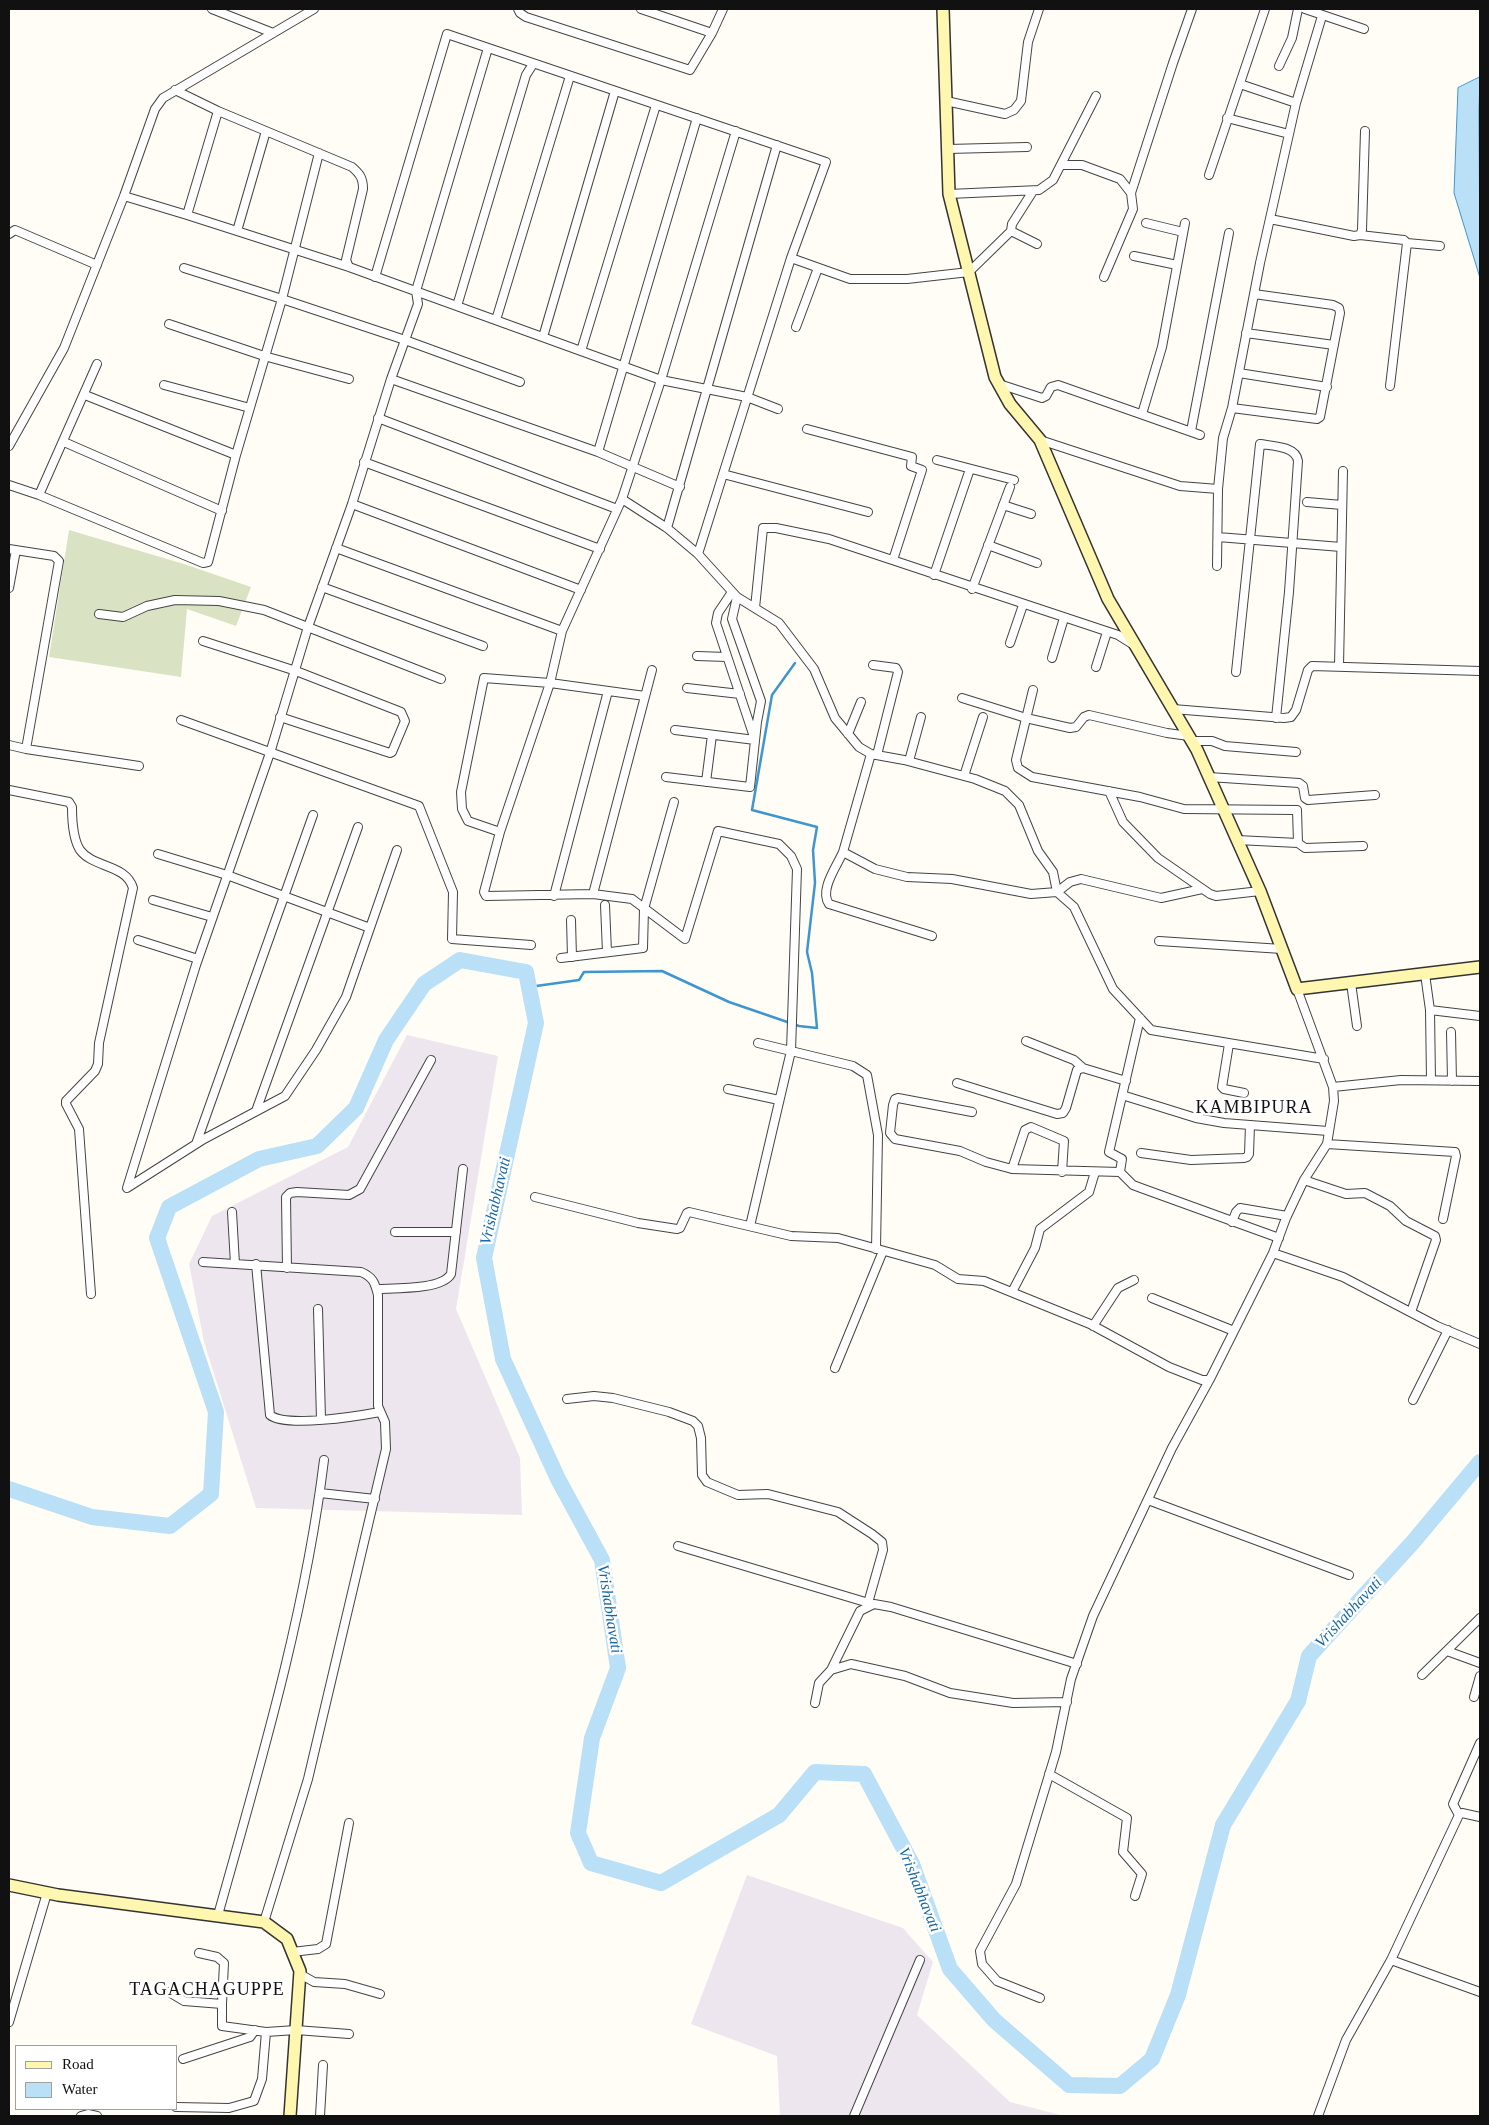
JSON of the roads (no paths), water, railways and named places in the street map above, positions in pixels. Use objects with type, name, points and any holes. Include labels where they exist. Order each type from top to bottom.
[{"type":"street","points":[[212,9],[273,33]]},
{"type":"street","points":[[9,446],[64,348],[156,109],[163,98],[314,9]]},
{"type":"street","points":[[518,9],[526,17],[688,71],[691,70],[723,9]]},
{"type":"street","points":[[641,9],[712,32]]},
{"type":"street","points":[[943,9],[949,194],[994,377],[1010,404],[1040,440],[1108,599],[1190,738],[1224,809],[1260,891],[1324,1059],[1333,1087],[1334,1102],[1327,1144],[1304,1180],[1273,1253],[1148,1500],[1093,1616],[1077,1664],[1049,1774],[1016,1884],[979,1954],[982,1964],[997,1981],[1040,1998]]},
{"type":"street","points":[[946,101],[1005,114],[1016,108],[1021,101],[1028,42],[1039,9]]},
{"type":"street","points":[[1104,277],[1133,209],[1131,193],[1192,9]]},
{"type":"street","points":[[1209,175],[1265,9]]},
{"type":"street","points":[[1279,66],[1292,38],[1298,9]]},
{"type":"street","points":[[1306,9],[1364,29]]},
{"type":"street","points":[[1217,566],[1218,489],[1223,438],[1232,408],[1254,294],[1296,103],[1322,16]]},
{"type":"street","points":[[375,277],[447,34],[826,162],[791,258],[698,554]]},
{"type":"street","points":[[397,850],[346,997],[316,1050],[284,1096],[196,1144],[127,1188],[198,959],[270,753],[308,627],[352,504],[378,418],[418,304],[416,292],[488,48]]},
{"type":"street","points":[[457,306],[526,75],[533,64]]},
{"type":"street","points":[[496,320],[570,76]]},
{"type":"street","points":[[1240,84],[1296,103]]},
{"type":"street","points":[[175,90],[218,111],[352,167],[360,174],[363,181],[363,189],[346,260],[349,267]]},
{"type":"street","points":[[542,337],[615,91]]},
{"type":"street","points":[[949,194],[1039,190],[1053,180],[1096,96]]},
{"type":"street","points":[[581,351],[656,105]]},
{"type":"street","points":[[186,214],[218,111]]},
{"type":"street","points":[[598,452],[697,118]]},
{"type":"street","points":[[1227,118],[1289,134]]},
{"type":"street","points":[[237,231],[266,131]]},
{"type":"street","points":[[736,131],[661,380],[622,499],[562,632],[550,683],[500,832],[484,892],[486,896],[593,894],[632,900],[686,939],[718,831],[779,844],[791,856],[797,869],[791,1051],[750,1226]]},
{"type":"street","points":[[1360,235],[1362,230],[1365,131]]},
{"type":"street","points":[[668,528],[777,145]]},
{"type":"street","points":[[948,150],[1027,147]]},
{"type":"street","points":[[9,485],[39,495],[203,563],[208,562],[236,455],[282,299],[319,153]]},
{"type":"street","points":[[1061,165],[1082,165],[1120,179],[1131,193]]},
{"type":"street","points":[[791,258],[850,279],[907,279],[969,272],[1011,231],[1012,224],[1033,191]]},
{"type":"street","points":[[124,196],[349,267],[661,380],[707,391],[747,397],[778,409]]},
{"type":"street","points":[[1270,219],[1354,236],[1404,240],[1440,246]]},
{"type":"street","points":[[1146,223],[1183,232]]},
{"type":"street","points":[[1142,414],[1162,347],[1185,223]]},
{"type":"street","points":[[9,234],[15,230],[29,234],[97,264]]},
{"type":"street","points":[[1011,231],[1037,244]]},
{"type":"street","points":[[1191,431],[1229,234]]},
{"type":"street","points":[[1390,386],[1407,242]]},
{"type":"street","points":[[1134,256],[1177,265]]},
{"type":"street","points":[[184,268],[406,340],[520,382]]},
{"type":"street","points":[[796,327],[818,268]]},
{"type":"street","points":[[1232,408],[1317,419],[1320,417],[1327,387],[1340,313],[1336,306],[1254,294]]},
{"type":"street","points":[[169,324],[264,356],[349,378]]},
{"type":"street","points":[[1246,333],[1334,345]]},
{"type":"street","points":[[39,495],[97,364]]},
{"type":"street","points":[[1239,373],[1327,387]]},
{"type":"street","points":[[391,379],[598,452],[680,487]]},
{"type":"street","points":[[999,384],[1042,398],[1046,396],[1051,386],[1058,386],[1200,435]]},
{"type":"street","points":[[164,385],[250,408]]},
{"type":"street","points":[[85,394],[236,455]]},
{"type":"street","points":[[378,418],[617,508]]},
{"type":"street","points":[[807,429],[912,457],[911,466],[922,470],[892,560]]},
{"type":"street","points":[[1040,440],[1180,486],[1218,489]]},
{"type":"street","points":[[64,442],[222,511]]},
{"type":"street","points":[[1236,672],[1260,444],[1289,450],[1298,456],[1276,718]]},
{"type":"street","points":[[937,460],[1012,484],[972,588]]},
{"type":"street","points":[[364,462],[600,549]]},
{"type":"street","points":[[934,575],[970,469]]},
{"type":"street","points":[[1339,666],[1343,470]]},
{"type":"street","points":[[723,474],[868,512]]},
{"type":"street","points":[[622,499],[668,528],[698,554],[734,594],[779,623],[814,669],[835,718],[859,747],[874,755],[909,761],[964,776],[1005,791],[1019,806],[1038,851],[1053,872],[1057,892],[1074,907],[1113,989],[1150,1030],[1324,1059]]},
{"type":"street","points":[[1307,502],[1342,505]]},
{"type":"street","points":[[352,504],[581,590]]},
{"type":"street","points":[[1003,505],[1030,514]]},
{"type":"street","points":[[755,608],[763,528],[776,528],[829,539],[1118,635],[1136,646]]},
{"type":"street","points":[[1218,537],[1341,547]]},
{"type":"street","points":[[988,545],[1037,563]]},
{"type":"street","points":[[336,548],[562,632]]},
{"type":"street","points":[[9,588],[12,550],[54,556],[59,561],[26,749]]},
{"type":"street","points":[[322,588],[483,646]]},
{"type":"street","points":[[734,594],[718,613],[716,623],[755,740]]},
{"type":"street","points":[[666,777],[750,787],[761,701],[732,619],[734,594]]},
{"type":"street","points":[[99,614],[123,617],[147,606],[175,600],[219,601],[264,610],[441,679]]},
{"type":"street","points":[[1010,643],[1023,605]]},
{"type":"street","points":[[1052,658],[1064,618]]},
{"type":"street","points":[[1096,667],[1106,632]]},
{"type":"street","points":[[202,642],[294,671],[401,712],[405,721],[390,753],[280,717]]},
{"type":"street","points":[[697,656],[727,657]]},
{"type":"street","points":[[873,664],[896,668],[898,672],[843,852],[826,891],[826,900],[829,904],[932,936]]},
{"type":"street","points":[[1172,708],[1276,718],[1291,717],[1296,710],[1309,668],[1315,666],[1480,670]]},
{"type":"street","points":[[593,894],[652,670]]},
{"type":"street","points":[[500,832],[468,821],[462,809],[460,792],[484,678],[550,683],[645,696]]},
{"type":"street","points":[[687,688],[740,694]]},
{"type":"street","points":[[554,896],[608,690]]},
{"type":"street","points":[[1034,690],[1016,760],[1018,768],[1032,777],[1109,791],[1184,809],[1296,809],[1298,843]]},
{"type":"street","points":[[962,698],[1026,718],[1073,728],[1089,715],[1170,734],[1212,740],[1225,746],[1296,752]]},
{"type":"street","points":[[848,734],[861,702]]},
{"type":"street","points":[[909,761],[921,717]]},
{"type":"street","points":[[964,776],[983,717]]},
{"type":"street","points":[[181,720],[419,806],[453,892],[452,939],[531,945]]},
{"type":"street","points":[[675,730],[755,740]]},
{"type":"street","points":[[706,782],[712,735]]},
{"type":"street","points":[[9,745],[139,766]]},
{"type":"street","points":[[1209,778],[1299,783],[1303,786],[1305,798],[1308,800],[1375,795]]},
{"type":"street","points":[[9,790],[68,802],[72,807],[79,849],[85,855],[127,876],[133,888],[99,1044],[98,1064],[95,1071],[66,1101],[79,1130],[91,1294]]},
{"type":"street","points":[[1109,791],[1125,825],[1160,861],[1202,889],[1216,896],[1260,891]]},
{"type":"street","points":[[561,958],[643,948],[644,908],[674,802]]},
{"type":"street","points":[[196,1144],[313,815]]},
{"type":"street","points":[[256,1111],[358,827]]},
{"type":"street","points":[[1237,840],[1298,843],[1306,848],[1363,846]]},
{"type":"street","points":[[843,852],[875,869],[907,877],[952,879],[1031,894],[1057,892],[1070,882],[1081,879],[1161,898],[1202,889]]},
{"type":"street","points":[[158,854],[227,875],[370,928]]},
{"type":"street","points":[[153,900],[212,917]]},
{"type":"street","points":[[605,905],[607,952]]},
{"type":"street","points":[[571,920],[572,956]]},
{"type":"street","points":[[138,940],[198,959]]},
{"type":"street","points":[[1159,941],[1282,948]]},
{"type":"street","points":[[1297,989],[1480,967]]},
{"type":"street","points":[[1425,974],[1430,1010],[1431,1080]]},
{"type":"street","points":[[1351,983],[1357,1026]]},
{"type":"street","points":[[1430,1010],[1480,1016]]},
{"type":"street","points":[[1120,1172],[1122,1159],[1109,1152],[1140,1018]]},
{"type":"street","points":[[1451,1032],[1452,1081]]},
{"type":"street","points":[[1026,1041],[1074,1060],[1083,1068],[1126,1081]]},
{"type":"street","points":[[758,1044],[852,1066],[867,1075],[878,1135],[880,1250],[836,1368]]},
{"type":"street","points":[[1229,1044],[1222,1087],[1244,1093]]},
{"type":"street","points":[[287,1268],[286,1197],[290,1193],[297,1192],[349,1195],[360,1189],[431,1060]]},
{"type":"street","points":[[957,1083],[1057,1114],[1064,1113],[1077,1070],[1083,1068]]},
{"type":"street","points":[[1333,1087],[1371,1082],[1480,1081]]},
{"type":"street","points":[[728,1089],[779,1100]]},
{"type":"street","points":[[1122,1095],[1196,1118],[1250,1125],[1328,1131]]},
{"type":"street","points":[[972,1112],[898,1098],[895,1099],[893,1105],[890,1133],[896,1139],[960,1151],[986,1162],[1012,1169],[1062,1172],[1120,1172],[1133,1184],[1141,1188],[1279,1238]]},
{"type":"street","points":[[1141,1153],[1191,1160],[1244,1158],[1248,1154],[1250,1125]]},
{"type":"street","points":[[1012,1169],[1025,1130],[1031,1128],[1064,1141],[1062,1172]]},
{"type":"street","points":[[1327,1144],[1455,1152],[1456,1156],[1443,1219]]},
{"type":"street","points":[[377,1289],[433,1285],[448,1279],[451,1274],[463,1169]]},
{"type":"street","points":[[1012,1292],[1035,1248],[1040,1229],[1089,1192],[1095,1172]]},
{"type":"street","points":[[1304,1180],[1346,1194],[1365,1193],[1390,1206],[1406,1221],[1435,1236],[1436,1240],[1411,1312]]},
{"type":"street","points":[[534,1197],[638,1223],[677,1229],[680,1228],[688,1212],[795,1236],[838,1238],[935,1265],[958,1279],[980,1280],[1012,1292],[1093,1326],[1169,1366],[1202,1380],[1208,1380]]},
{"type":"street","points":[[1232,1222],[1240,1208],[1288,1216]]},
{"type":"street","points":[[232,1212],[235,1264]]},
{"type":"street","points":[[395,1232],[456,1232]]},
{"type":"street","points":[[1273,1253],[1344,1277],[1411,1312],[1480,1344]]},
{"type":"street","points":[[202,1262],[361,1272],[369,1275],[374,1282],[378,1295],[378,1406],[384,1422],[386,1449],[308,1779],[264,1922]]},
{"type":"street","points":[[256,1264],[270,1415],[275,1419],[287,1421],[353,1417],[380,1412]]},
{"type":"street","points":[[1093,1326],[1118,1288],[1134,1280]]},
{"type":"street","points":[[1152,1298],[1234,1331]]},
{"type":"street","points":[[318,1309],[321,1419]]},
{"type":"street","points":[[1413,1400],[1448,1330]]},
{"type":"street","points":[[567,1399],[594,1396],[613,1398],[668,1412],[693,1421],[698,1426],[701,1438],[702,1475],[707,1482],[738,1495],[768,1494],[838,1512],[854,1521],[882,1542],[884,1550],[871,1604],[860,1611],[831,1670],[819,1683],[815,1703]]},
{"type":"street","points":[[218,1915],[286,1670],[301,1599],[324,1460]]},
{"type":"street","points":[[320,1493],[374,1499]]},
{"type":"street","points":[[1148,1500],[1349,1575]]},
{"type":"street","points":[[678,1546],[871,1604],[891,1606],[1077,1664]]},
{"type":"street","points":[[1422,1675],[1480,1618]]},
{"type":"street","points":[[1447,1651],[1480,1663]]},
{"type":"street","points":[[831,1670],[851,1664],[905,1676],[950,1693],[1013,1703],[1067,1702]]},
{"type":"street","points":[[1474,1697],[1480,1676]]},
{"type":"street","points":[[1459,1815],[1453,1804],[1480,1743]]},
{"type":"street","points":[[1049,1774],[1127,1818],[1124,1852],[1142,1874],[1135,1896]]},
{"type":"street","points":[[1318,2116],[1346,2040],[1392,1960],[1459,1815],[1462,1813],[1480,1817]]},
{"type":"street","points":[[292,1952],[318,1949],[326,1944],[349,1822]]},
{"type":"street","points":[[9,1885],[47,1893],[264,1922],[287,1939],[300,1974],[290,2116]]},
{"type":"street","points":[[9,2022],[47,1893]]},
{"type":"street","points":[[199,1953],[217,1957],[224,1963],[222,2026],[266,2032],[296,2030],[350,2034]]},
{"type":"street","points":[[854,2116],[920,1960]]},
{"type":"street","points":[[1392,1960],[1480,1992]]},
{"type":"street","points":[[300,1974],[314,1982],[345,1984],[380,1994]]},
{"type":"street","points":[[169,1992],[184,2001],[222,2004]]},
{"type":"street","points":[[183,2059],[250,2037],[255,2030]]},
{"type":"street","points":[[178,2107],[229,2108],[254,2101],[262,2079],[266,2032]]},
{"type":"street","points":[[320,2116],[323,2065]]},
{"type":"street","points":[[81,2116],[88,2114],[97,2116]]},
{"type":"water","points":[[1480,77],[1480,278],[1454,193],[1458,88]]},
{"type":"waterway","points":[[529,987],[579,980],[584,972],[662,971],[729,1002],[799,1026],[817,1028],[812,973],[807,952],[815,883],[813,850],[817,827],[752,810],[772,695],[795,663]]},
{"type":"waterway","name":"Vrishabhavati","points":[[9,1489],[92,1517],[170,1526],[211,1494],[216,1412],[157,1238],[169,1207],[259,1159],[317,1146],[356,1108],[386,1040],[424,984],[460,960],[526,972],[536,1023],[484,1258],[503,1359],[558,1479],[602,1560],[618,1668],[592,1738],[578,1833],[591,1863],[661,1883],[779,1815],[815,1772],[864,1774],[912,1864],[950,1969],[994,2020],[1069,2085],[1120,2086],[1152,2059],[1178,1995],[1223,1825],[1298,1701],[1309,1656],[1413,1542],[1480,1462]]},
{"type":"district","name":"KAMBIPURA","points":[[1254,1108]]},
{"type":"district","name":"TAGACHAGUPPE","points":[[207,1990]]}]
